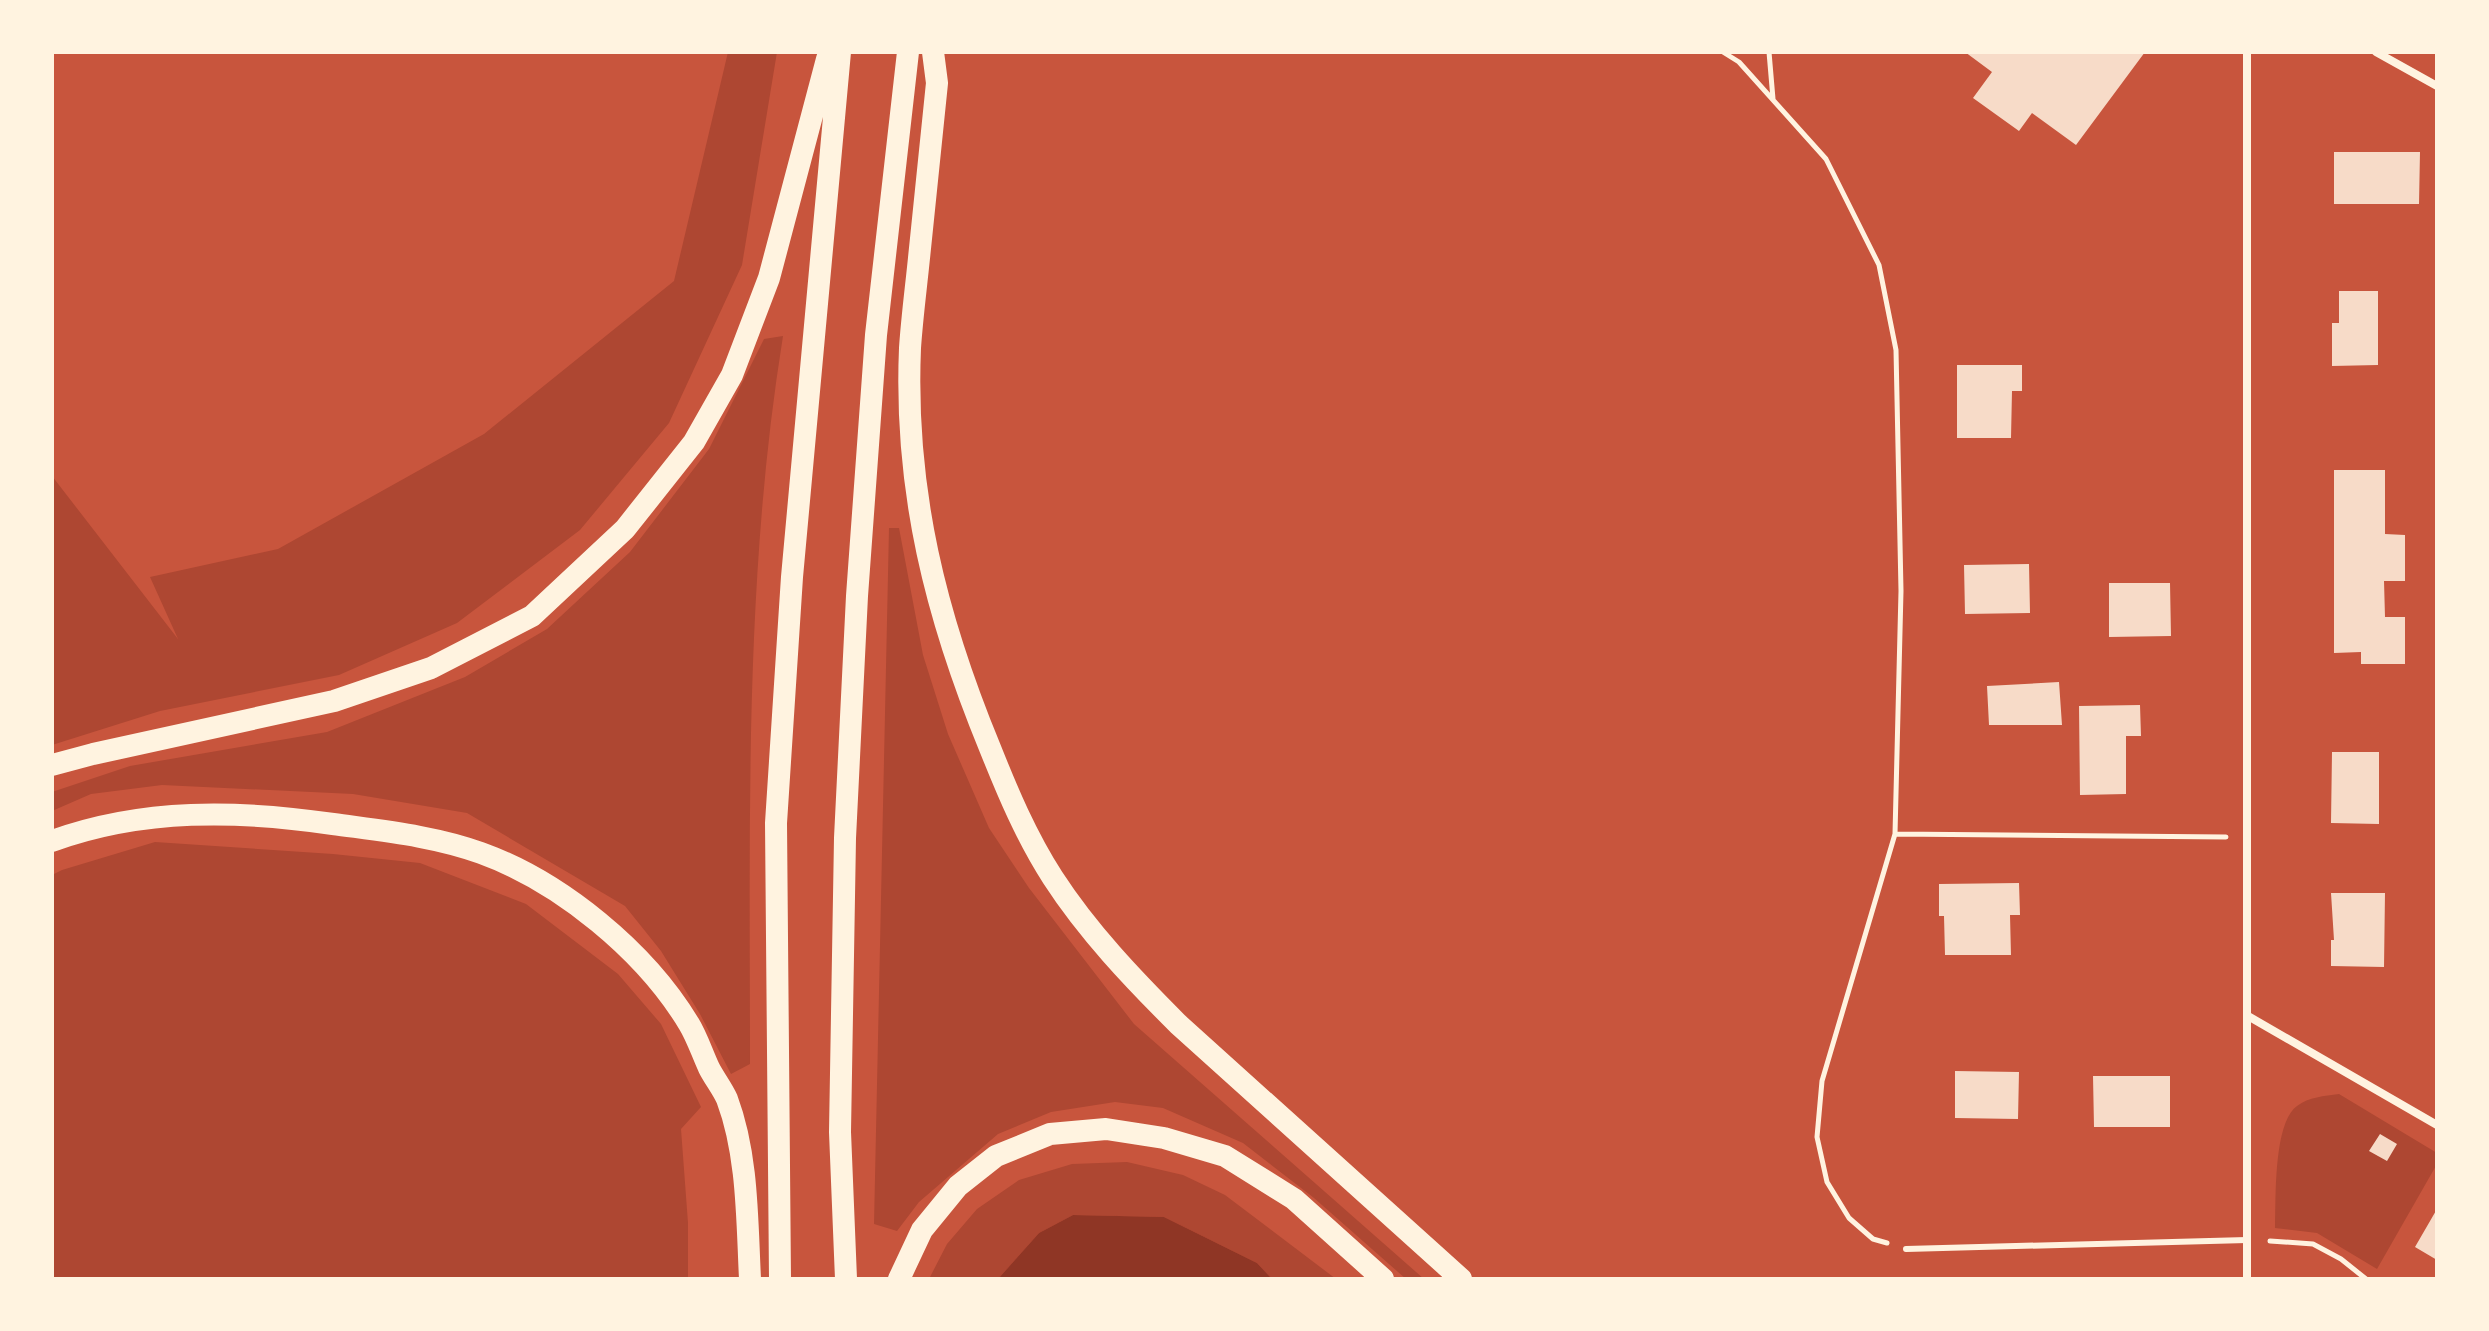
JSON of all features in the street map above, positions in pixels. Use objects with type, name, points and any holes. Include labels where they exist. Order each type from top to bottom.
[{"type":"highway","points":[[52,765],[334,701],[431,668],[532,616],[625,529],[694,442],[732,375],[769,278],[829,52]]},
{"type":"highway","points":[[780,1279],[776,823],[793,561],[840,52]]},
{"type":"highway","points":[[846,1279],[840,1132],[845,838],[856,611],[876,335],[908,52]]},
{"type":"highway","points":[[933,52],[937,83],[910,347],[914,473],[934,588],[964,685],[1010,801],[1030,840],[1078,914],[1142,988],[1461,1279]]},
{"type":"highway","points":[[52,841],[120,820],[218,813],[302,819],[433,839],[482,853],[531,876],[577,906],[623,943],[663,988],[689,1024],[727,1099],[739,1150],[750,1279]]},
{"type":"highway","points":[[899,1279],[922,1230],[958,1186],[996,1156],[1050,1134],[1106,1129],[1164,1138],[1225,1156],[1294,1199],[1383,1279]]},
{"type":"street","points":[[2247,52],[2247,1279]]},
{"type":"street","points":[[2376,52],[2437,86]]},
{"type":"street","points":[[2248,1016],[2437,1125]]},
{"type":"lane","points":[[1906,1249],[2247,1240]]},
{"type":"path","points":[[1723,52],[1739,62],[1826,159],[1879,265],[1896,350],[1901,591],[1895,834],[1822,1081],[1817,1137],[1827,1182],[1849,1218],[1873,1239],[1906,1249]]},
{"type":"path","points":[[1769,52],[1773,99]]},
{"type":"path","points":[[1895,834],[2248,837]]},
{"type":"path","points":[[2247,1240],[2313,1244],[2341,1259],[2366,1279]]},
{"type":"shaded area","points":[[728,52],[777,52],[742,265],[669,423],[580,530],[457,623],[339,675],[160,711],[52,745],[52,476],[178,639],[150,577],[278,549],[484,434],[674,281]]},
{"type":"shaded area","points":[[783,336],[770,427],[755,608],[750,790],[750,1064],[731,1074],[700,1014],[661,951],[625,906],[467,813],[353,794],[162,785],[91,794],[52,811],[52,792],[130,766],[327,732],[465,677],[547,629],[630,552],[709,449],[764,339]]},
{"type":"shaded area","points":[[889,528],[899,528],[923,655],[948,734],[989,828],[1029,888],[1134,1024],[1424,1279],[1406,1279],[1314,1198],[1243,1143],[1163,1108],[1115,1102],[1051,1112],[998,1134],[919,1202],[897,1231],[874,1224]]},
{"type":"shaded area","points":[[155,842],[420,863],[526,904],[618,974],[661,1024],[701,1107],[681,1129],[688,1223],[688,1279],[52,1279],[52,875]]},
{"type":"shaded area","points":[[2339,1094],[2437,1153],[2437,1164],[2377,1269],[2317,1233],[2275,1228],[2277,1163],[2289,1115],[2307,1101]]},
{"type":"shaded area","points":[[1127,1162],[1183,1175],[1225,1195],[1336,1279],[1272,1279],[1257,1263],[1164,1217],[1073,1215],[1039,1233],[998,1279],[929,1279],[947,1244],[977,1209],[1019,1180],[1072,1164]]},
{"type":"shaded area","points":[[1073,1215],[1164,1217],[1257,1263],[1272,1279],[998,1279],[1039,1233]]},
{"type":"building","points":[[1965,52],[2145,52],[2076,145],[2032,113],[2019,131],[1973,98],[1992,72]]},
{"type":"building","points":[[2334,152],[2420,152],[2419,204],[2334,204]]},
{"type":"building","points":[[2339,291],[2378,291],[2378,365],[2332,366],[2332,323],[2339,323]]},
{"type":"building","points":[[1957,365],[2022,365],[2022,391],[2012,391],[2011,438],[1957,438]]},
{"type":"building","points":[[2334,470],[2385,470],[2385,534],[2405,535],[2405,581],[2384,581],[2385,617],[2405,617],[2405,664],[2361,664],[2361,652],[2334,653]]},
{"type":"building","points":[[2029,564],[2030,613],[1965,614],[1964,565]]},
{"type":"building","points":[[2109,583],[2170,583],[2171,636],[2109,637]]},
{"type":"building","points":[[2059,682],[2062,725],[1989,725],[1987,686]]},
{"type":"building","points":[[2140,705],[2141,736],[2126,736],[2126,794],[2080,795],[2079,706]]},
{"type":"building","points":[[2332,752],[2379,752],[2379,824],[2331,823]]},
{"type":"building","points":[[2019,883],[2020,915],[2010,915],[2011,955],[1945,955],[1944,916],[1939,916],[1939,884]]},
{"type":"building","points":[[2331,893],[2385,893],[2384,967],[2331,966],[2331,940],[2334,940]]},
{"type":"building","points":[[1955,1071],[2019,1072],[2018,1119],[1955,1118]]},
{"type":"building","points":[[2093,1076],[2170,1076],[2170,1127],[2094,1127]]},
{"type":"building","points":[[2380,1134],[2397,1144],[2387,1161],[2369,1151]]},
{"type":"building","points":[[2437,1209],[2437,1260],[2415,1247]]}]
